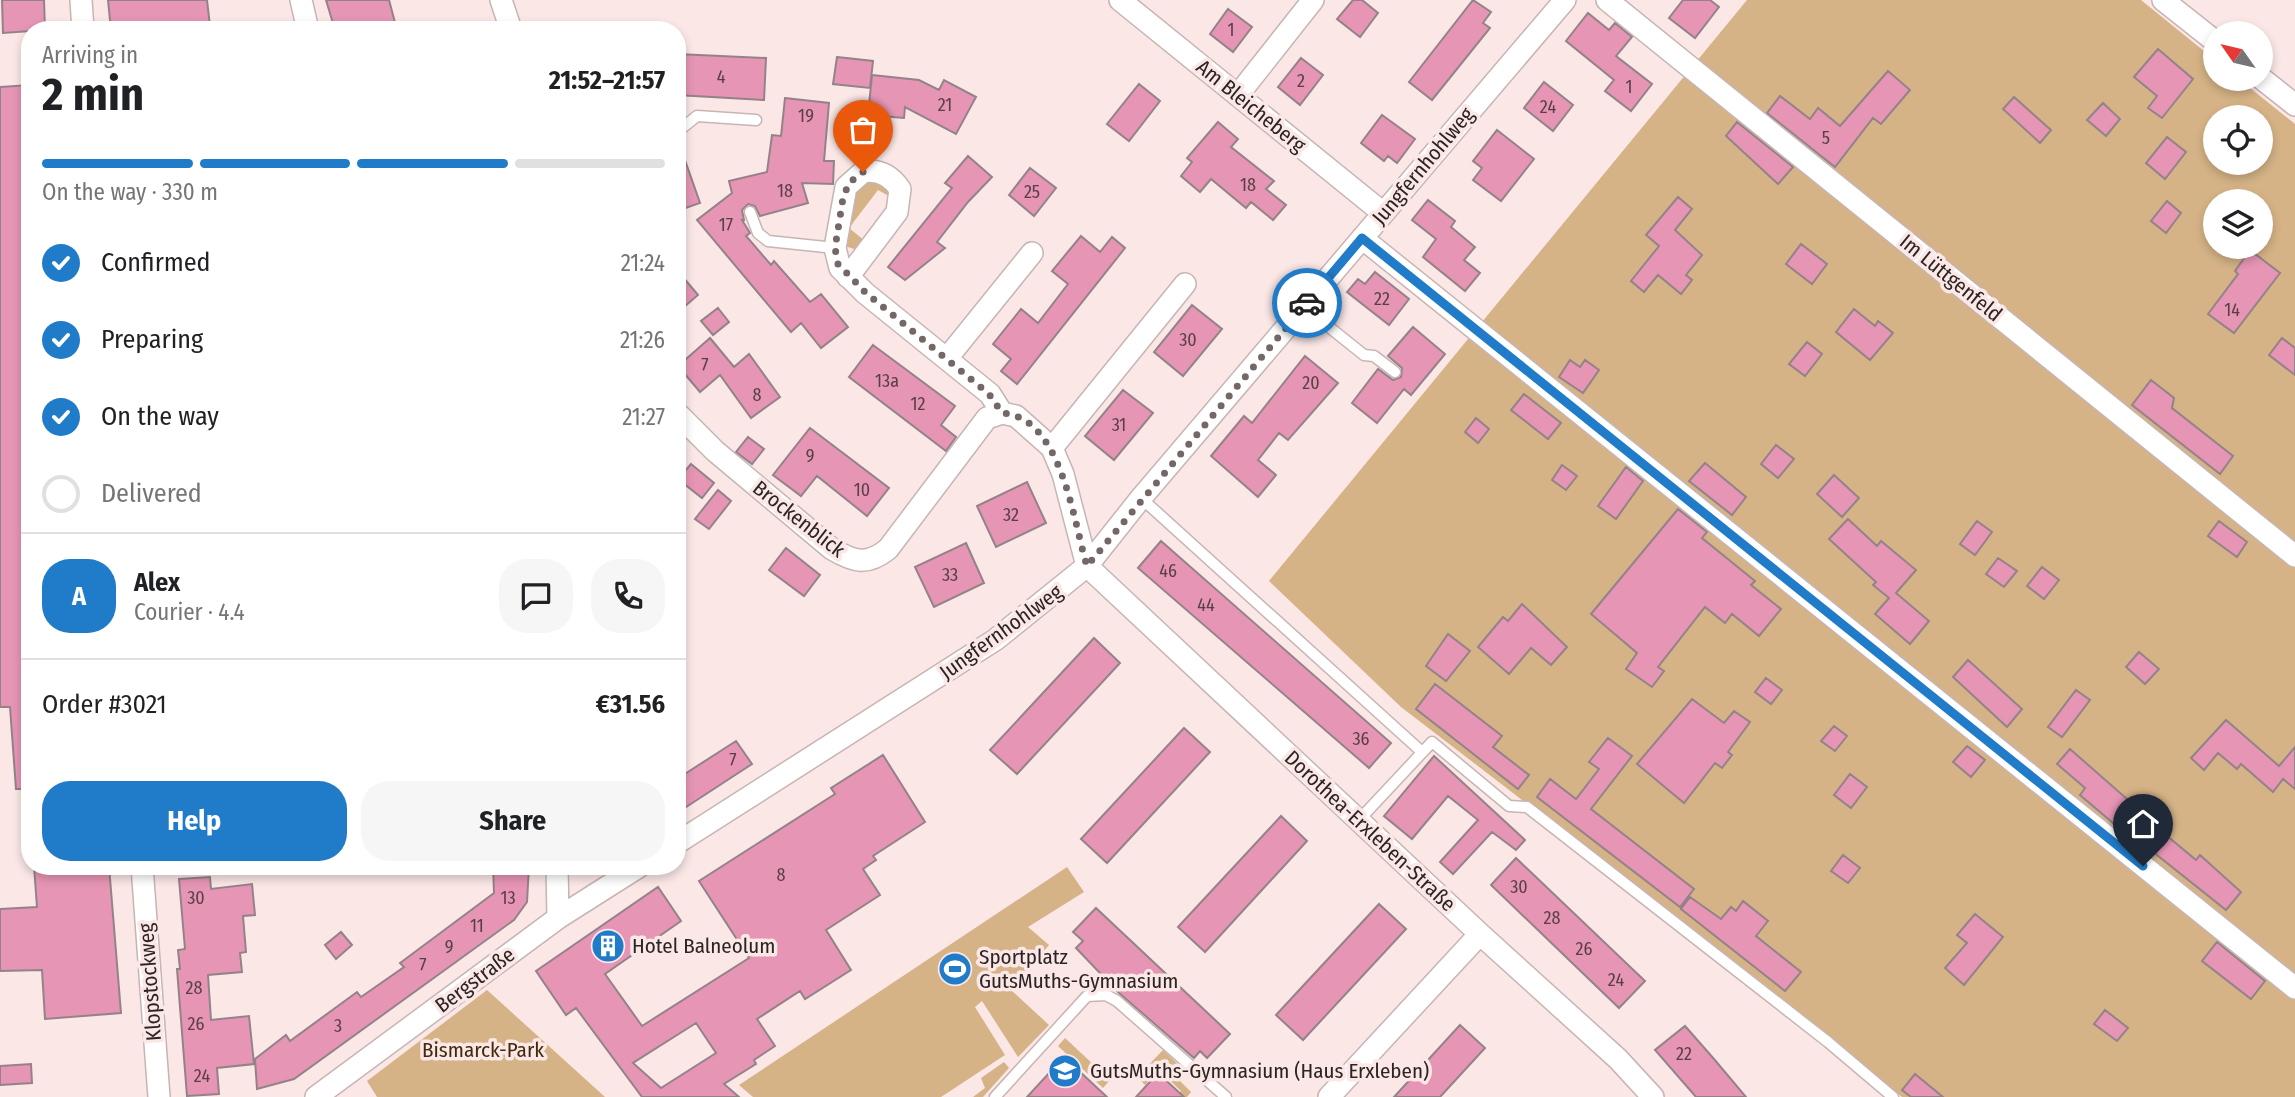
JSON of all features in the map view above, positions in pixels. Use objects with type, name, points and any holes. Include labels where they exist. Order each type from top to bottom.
[{"type":"street","points":[[81,0],[82,21]]},
{"type":"street","points":[[300,0],[306,21]]},
{"type":"street","points":[[501,0],[508,21]]},
{"type":"street","name":"Am Bleicheberg","points":[[1120,0],[1383,212]]},
{"type":"street","points":[[1238,95],[1313,0]]},
{"type":"street","name":"Jungfernhohlweg","points":[[686,837],[995,640],[1087,566],[1141,498],[1565,0]]},
{"type":"street","name":"Im Lüttgenfeld","points":[[1607,0],[2295,556]]},
{"type":"street","points":[[2163,0],[2203,32]]},
{"type":"street","points":[[2273,88],[2295,105]]},
{"type":"street","points":[[849,277],[897,212],[901,191],[890,177],[866,171],[849,183],[843,198],[835,248],[838,264],[849,277],[989,394],[1002,413],[1016,416],[1052,448],[1063,474],[1087,566]]},
{"type":"street","points":[[1362,238],[2295,988]]},
{"type":"street","points":[[948,357],[1032,253]]},
{"type":"street","points":[[1052,448],[1185,284]]},
{"type":"street","name":"Brockenblick","points":[[686,422],[715,451],[832,549],[848,559],[863,563],[872,561],[888,549],[987,418],[1002,413]]},
{"type":"street","name":"Dorothea-Erxleben-Straße","points":[[1087,566],[1480,934],[1618,1059],[1653,1097]]},
{"type":"street","name":"Klopstockweg","points":[[143,875],[159,1097]]},
{"type":"street","points":[[557,875],[558,918]]},
{"type":"street","points":[[558,918],[626,875]]},
{"type":"street","name":"Bergstraße","points":[[316,1097],[558,918]]},
{"type":"street","points":[[1329,1097],[1480,934]]},
{"type":"lane","points":[[686,125],[697,116],[756,120]]},
{"type":"lane","points":[[750,212],[758,233],[768,241],[835,248]]},
{"type":"lane","points":[[1304,307],[1364,355],[1374,356],[1395,372]]},
{"type":"lane","points":[[1364,355],[1366,368]]},
{"type":"lane","points":[[1141,498],[1422,752]]},
{"type":"lane","points":[[1359,820],[1432,742],[1509,806],[1527,807],[1828,1042],[1893,1097]]},
{"type":"lane","points":[[995,1097],[1087,996],[1097,993],[1117,1001],[1226,1097]]},
{"type":"green space","points":[[1747,0],[2141,0],[2203,50],[2203,91],[2254,91],[2271,105],[2203,105],[2203,175],[2273,175],[2273,106],[2295,124],[2295,1097],[1902,1097],[1818,1027],[1401,707],[1269,581]]},
{"type":"green space","points":[[867,181],[886,184],[894,199],[878,190],[849,228],[865,241],[857,250],[845,246],[852,194]]},
{"type":"green space","name":"Sportplatz GutsMuths-Gymnasium","points":[[1067,867],[1084,892],[1028,927],[1049,945],[1010,989],[1049,1025],[1018,1057],[982,1001],[975,1007],[1005,1055],[941,1097],[753,1097],[739,1085]]},
{"type":"green space","name":"Bismarck-Park","points":[[487,990],[605,1097],[377,1097],[367,1081]]},
{"type":"green space","points":[[1065,1038],[1110,1080],[1103,1088],[1058,1046]]},
{"type":"green space","points":[[1163,1050],[1183,1069],[1176,1077],[1191,1092],[1187,1097],[1176,1097],[1181,1091],[1159,1070],[1145,1085],[1137,1077]]},
{"type":"green space","points":[[1004,1062],[1009,1068],[983,1097],[973,1097],[985,1088],[981,1078]]},
{"type":"building","points":[[2,0],[44,0],[45,21],[21,21],[21,32],[3,33]]},
{"type":"building","points":[[108,0],[207,0],[209,21],[110,21]]},
{"type":"building","points":[[326,0],[389,0],[395,21],[332,21]]},
{"type":"building","points":[[1353,0],[1362,0],[1378,13],[1360,37],[1337,19]]},
{"type":"building","points":[[1473,0],[1491,12],[1483,23],[1490,28],[1432,100],[1409,82]]},
{"type":"building","points":[[1683,0],[1710,0],[1719,7],[1695,38],[1669,18]]},
{"type":"building","points":[[1228,9],[1252,27],[1233,52],[1210,34]]},
{"type":"building","points":[[1588,13],[1609,30],[1615,23],[1632,37],[1616,56],[1652,84],[1631,111],[1605,91],[1614,80],[1566,41]]},
{"type":"building","points":[[2158,49],[2193,79],[2162,118],[2148,108],[2157,96],[2134,77]]},
{"type":"building","points":[[686,54],[766,58],[764,100],[686,96]]},
{"type":"building","points":[[837,57],[873,61],[870,88],[833,84]]},
{"type":"building","points":[[1301,58],[1323,75],[1300,105],[1278,87]]},
{"type":"building","points":[[1888,71],[1910,90],[1881,124],[1873,118],[1835,167],[1767,113],[1780,96],[1810,119],[1818,108],[1840,126]]},
{"type":"building","points":[[872,75],[919,80],[939,90],[944,80],[976,97],[956,134],[905,107],[904,118],[868,115]]},
{"type":"building","points":[[1544,82],[1573,105],[1553,131],[1524,108]]},
{"type":"building","points":[[1139,84],[1160,101],[1129,141],[1107,124]]},
{"type":"building","points":[[21,86],[21,789],[16,789],[10,707],[0,707],[0,87]]},
{"type":"building","points":[[2014,97],[2051,130],[2040,143],[2003,109]]},
{"type":"building","points":[[785,98],[829,103],[824,161],[834,161],[833,184],[802,183],[808,203],[760,216],[755,206],[748,204],[742,210],[742,220],[750,233],[746,236],[771,265],[774,261],[810,302],[821,294],[848,327],[821,348],[801,323],[791,332],[697,220],[732,193],[729,181],[767,172],[772,135],[781,136]]},
{"type":"building","points":[[2103,103],[2120,119],[2106,136],[2087,120]]},
{"type":"building","points":[[1382,115],[1415,139],[1397,163],[1388,156],[1384,161],[1361,143]]},
{"type":"building","points":[[1218,122],[1238,139],[1231,147],[1274,181],[1266,189],[1286,205],[1273,220],[1251,202],[1246,208],[1211,179],[1200,192],[1181,176],[1192,162],[1187,158]]},
{"type":"building","points":[[1737,122],[1793,167],[1778,184],[1726,136]]},
{"type":"building","points":[[1497,130],[1534,159],[1501,201],[1473,180],[1482,168],[1473,161]]},
{"type":"building","points":[[2167,137],[2186,152],[2165,179],[2146,163]]},
{"type":"building","points":[[968,156],[992,177],[968,202],[937,242],[945,248],[905,280],[888,267],[952,188],[945,183]]},
{"type":"building","points":[[686,163],[700,203],[686,208]]},
{"type":"building","points":[[1030,168],[1056,188],[1034,216],[1009,195]]},
{"type":"building","points":[[1678,197],[1692,209],[1675,230],[1702,255],[1686,275],[1692,280],[1681,294],[1658,275],[1644,292],[1631,281],[1659,246],[1646,235]]},
{"type":"building","points":[[1428,200],[1455,221],[1451,227],[1475,247],[1464,260],[1480,273],[1465,291],[1423,257],[1436,239],[1412,220]]},
{"type":"building","points":[[2167,201],[2181,213],[2166,233],[2151,221]]},
{"type":"building","points":[[1081,236],[1100,252],[1112,237],[1125,248],[1017,384],[1001,371],[1011,359],[993,344],[1021,309],[1038,323],[1068,284],[1052,271]]},
{"type":"building","points":[[1801,244],[1827,264],[1812,284],[1786,264]]},
{"type":"building","points":[[2244,259],[2262,259],[2280,273],[2234,333],[2208,314],[2238,274],[2235,271]]},
{"type":"building","points":[[1375,272],[1409,299],[1389,325],[1347,292],[1358,279],[1365,284]]},
{"type":"building","points":[[686,281],[698,295],[686,305]]},
{"type":"building","points":[[1192,305],[1222,329],[1183,376],[1154,352]]},
{"type":"building","points":[[718,308],[729,322],[713,335],[701,321]]},
{"type":"building","points":[[1854,309],[1875,326],[1878,321],[1893,333],[1870,360],[1836,332]]},
{"type":"building","points":[[1413,327],[1445,354],[1411,395],[1404,389],[1377,423],[1352,403],[1378,369],[1393,380],[1401,377],[1402,368],[1388,356]]},
{"type":"building","points":[[710,338],[734,367],[749,354],[780,397],[751,418],[720,375],[700,392],[686,375],[686,359]]},
{"type":"building","points":[[2282,338],[2295,348],[2295,375],[2269,355]]},
{"type":"building","points":[[1807,342],[1822,354],[1805,376],[1789,364]]},
{"type":"building","points":[[873,345],[955,406],[941,425],[956,437],[946,451],[849,377]]},
{"type":"building","points":[[1305,356],[1338,383],[1288,440],[1279,433],[1258,460],[1276,475],[1258,497],[1211,456],[1244,416],[1252,423]]},
{"type":"building","points":[[1570,360],[1580,367],[1585,360],[1599,370],[1583,393],[1559,377]]},
{"type":"building","points":[[2151,380],[2174,398],[2172,408],[2233,456],[2220,474],[2132,405]]},
{"type":"building","points":[[1123,390],[1153,413],[1114,460],[1085,436]]},
{"type":"building","points":[[1524,394],[1561,423],[1548,439],[1511,410]]},
{"type":"building","points":[[1476,418],[1489,429],[1478,443],[1465,432]]},
{"type":"building","points":[[810,428],[889,488],[867,516],[817,476],[801,496],[773,475]]},
{"type":"building","points":[[748,437],[764,449],[752,464],[736,452]]},
{"type":"building","points":[[1776,445],[1794,459],[1778,478],[1761,464]]},
{"type":"building","points":[[1705,463],[1746,497],[1732,515],[1689,481]]},
{"type":"building","points":[[691,464],[714,483],[702,498],[686,485],[686,470]]},
{"type":"building","points":[[1562,465],[1577,476],[1566,490],[1552,480]]},
{"type":"building","points":[[1626,467],[1643,481],[1616,519],[1598,506]]},
{"type":"building","points":[[1834,475],[1859,498],[1842,517],[1817,494]]},
{"type":"building","points":[[1027,482],[1046,523],[996,547],[977,506]]},
{"type":"building","points":[[718,490],[731,501],[709,529],[695,519]]},
{"type":"building","points":[[1678,509],[1707,532],[1702,538],[1755,581],[1751,585],[1781,609],[1759,636],[1732,614],[1725,623],[1705,607],[1658,667],[1664,671],[1652,687],[1626,669],[1637,653],[1591,614]]},
{"type":"building","points":[[1848,519],[1877,546],[1881,541],[1916,570],[1896,593],[1929,621],[1910,644],[1875,614],[1889,598],[1873,585],[1876,582],[1829,539]]},
{"type":"building","points":[[1977,521],[1992,532],[1975,555],[1960,544]]},
{"type":"building","points":[[2219,521],[2247,542],[2237,557],[2208,536]]},
{"type":"building","points":[[1161,541],[1391,743],[1369,768],[1138,568]]},
{"type":"building","points":[[966,543],[984,583],[934,607],[915,567]]},
{"type":"building","points":[[786,548],[820,575],[804,596],[769,570]]},
{"type":"building","points":[[1998,558],[2017,571],[2004,587],[1986,574]]},
{"type":"building","points":[[2042,567],[2059,580],[2044,599],[2027,586]]},
{"type":"building","points":[[1522,604],[1567,647],[1551,665],[1531,648],[1509,674],[1478,647],[1503,617],[1508,621]]},
{"type":"building","points":[[1448,634],[1470,651],[1446,681],[1426,666]]},
{"type":"building","points":[[1094,638],[1120,663],[1017,774],[990,750]]},
{"type":"building","points":[[2139,652],[2159,669],[2145,684],[2126,667]]},
{"type":"building","points":[[1968,660],[2022,709],[2007,727],[1953,677]]},
{"type":"building","points":[[1766,678],[1782,690],[1771,704],[1755,692]]},
{"type":"building","points":[[1435,684],[1502,736],[1493,747],[1529,775],[1518,789],[1416,709]]},
{"type":"building","points":[[2076,690],[2090,700],[2062,737],[2048,727]]},
{"type":"building","points":[[1692,699],[1724,723],[1734,711],[1750,722],[1728,752],[1732,755],[1722,768],[1715,763],[1684,803],[1637,764]]},
{"type":"building","points":[[2226,720],[2279,766],[2295,747],[2295,789],[2283,779],[2273,792],[2241,764],[2237,769],[2218,753],[2204,770],[2191,758]]},
{"type":"building","points":[[1834,726],[1847,736],[1835,751],[1821,741]]},
{"type":"building","points":[[1184,728],[1210,752],[1107,863],[1081,839]]},
{"type":"building","points":[[1608,738],[1632,756],[1591,809],[1694,889],[1680,907],[1537,797],[1550,779],[1576,799],[1599,769],[1589,762]]},
{"type":"building","points":[[736,741],[752,764],[686,807],[686,773]]},
{"type":"building","points":[[1967,746],[1985,760],[1971,777],[1953,762]]},
{"type":"building","points":[[2070,749],[2135,806],[2130,812],[2138,819],[2126,834],[2080,795],[2085,788],[2057,764]]},
{"type":"building","points":[[883,755],[925,822],[873,856],[876,860],[863,869],[880,895],[826,930],[851,970],[805,999],[800,991],[757,1019],[775,1046],[754,1060],[756,1064],[724,1084],[739,1097],[642,1097],[576,1008],[566,1015],[536,971],[658,887],[681,921],[605,974],[642,1026],[749,958],[699,881],[835,794],[831,788]],"holes":[[[696,1023],[716,1053],[661,1088],[633,1063]]]},
{"type":"building","points":[[1434,756],[1525,840],[1516,850],[1492,832],[1453,874],[1440,862],[1478,820],[1448,796],[1412,839],[1384,816]]},
{"type":"building","points":[[1850,774],[1867,787],[1851,808],[1834,795]]},
{"type":"building","points":[[1281,816],[1307,841],[1205,952],[1178,927]]},
{"type":"building","points":[[2160,830],[2196,860],[2200,855],[2241,892],[2226,910],[2147,847]]},
{"type":"building","points":[[1843,855],[1860,868],[1848,883],[1831,871]]},
{"type":"building","points":[[1516,858],[1645,981],[1619,1008],[1491,885]]},
{"type":"building","points":[[35,875],[110,875],[121,1013],[45,1019],[42,970],[0,971],[0,909],[37,907]]},
{"type":"building","points":[[493,875],[528,875],[527,902],[514,920],[294,1079],[257,1089],[255,1059],[286,1035],[290,1041],[357,992],[361,997],[404,967],[400,963],[494,893]]},
{"type":"building","points":[[210,877],[211,889],[252,884],[255,915],[243,916],[246,952],[240,953],[242,972],[208,975],[211,1020],[249,1016],[254,1064],[217,1068],[219,1094],[187,1096],[177,969],[180,969],[178,950],[185,949],[179,879]]},
{"type":"building","points":[[1690,897],[1721,919],[1731,907],[1736,911],[1743,901],[1768,921],[1756,936],[1801,972],[1785,991],[1681,909]]},
{"type":"building","points":[[1379,904],[1406,929],[1303,1040],[1276,1015]]},
{"type":"building","points":[[1096,908],[1230,1034],[1207,1058],[1200,1051],[1194,1058],[1119,993],[1076,948],[1083,941],[1073,932]]},
{"type":"building","points":[[1975,914],[2003,937],[1964,985],[1945,968],[1967,943],[1957,935]]},
{"type":"building","points":[[341,932],[352,945],[336,959],[325,945]]},
{"type":"building","points":[[2217,942],[2265,981],[2251,999],[2202,961]]},
{"type":"building","points":[[2105,1010],[2128,1028],[2117,1041],[2094,1024]]},
{"type":"building","points":[[1460,1025],[1485,1048],[1440,1097],[1394,1097]]},
{"type":"building","points":[[1685,1026],[1746,1097],[1696,1097],[1655,1050]]},
{"type":"building","name":"GutsMuths-Gymnasium (Haus Erxleben)","points":[[1064,1057],[1107,1097],[1027,1097]]},
{"type":"building","points":[[31,1064],[32,1083],[0,1085],[0,1066]]},
{"type":"building","name":"GutsMuths-Gymnasium (Haus Erxleben)","points":[[1158,1073],[1184,1097],[1136,1097]]},
{"type":"building","points":[[1915,1074],[1943,1097],[1911,1097],[1902,1090]]},
{"type":"way so far","points":[[863,172],[849,183],[843,198],[835,248],[840,268],[866,293],[948,357],[989,394],[1002,413],[1016,416],[1045,439],[1052,448],[1063,474],[1087,566],[1141,498],[1307,303]]},
{"type":"place","name":"Hotel Balneolum","points":[[608,946]]},
{"type":"place","name":"Sportplatz GutsMuths-Gymnasium","points":[[955,969]]},
{"type":"place","name":"GutsMuths-Gymnasium (Haus Erxleben)","points":[[1065,1071]]},
{"type":"route","points":[[1307,303],[1362,238],[2143,866]]}]
